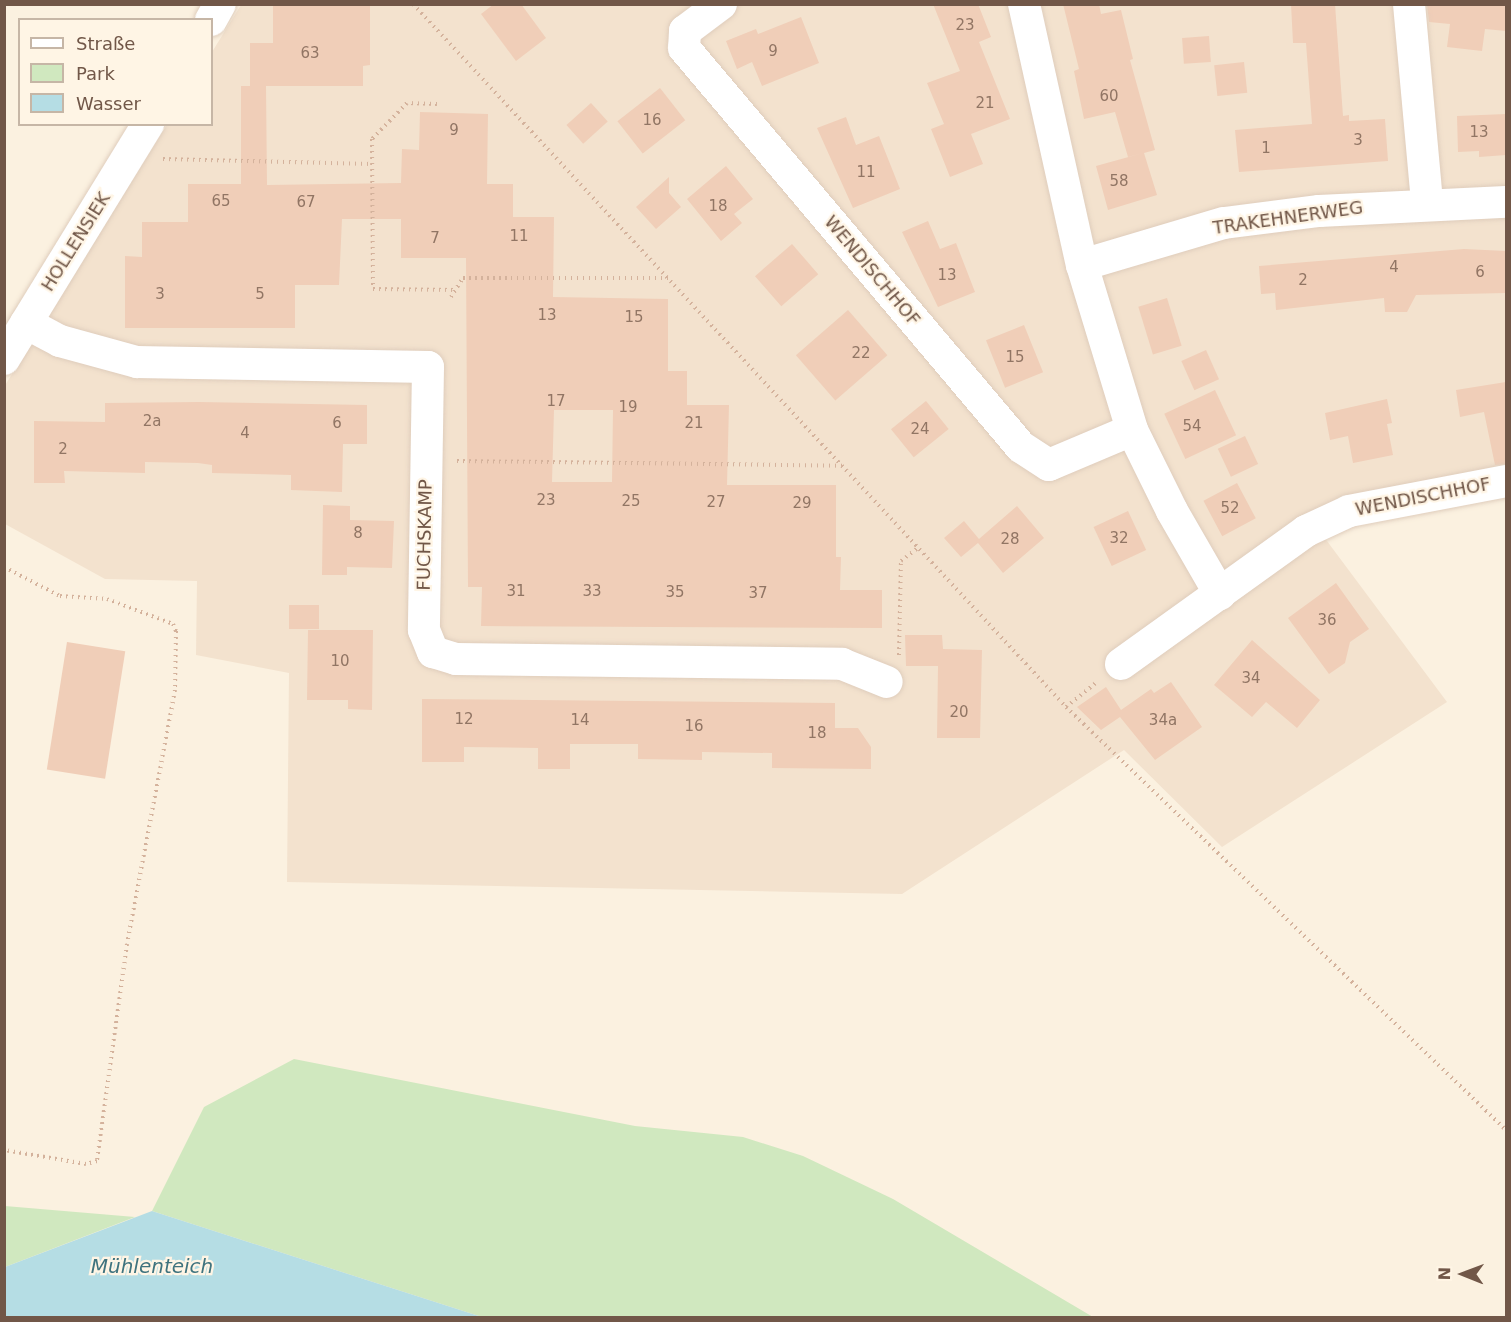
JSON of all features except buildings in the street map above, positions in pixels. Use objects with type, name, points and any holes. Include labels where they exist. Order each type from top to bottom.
[{"type":"street","points":[[212,18],[220,4]]},
{"type":"street","name":"WENDISCHHOF","points":[[721,4],[686,31],[684,48],[1021,447],[1049,465],[1132,430]]},
{"type":"street","points":[[1024,4],[1082,265],[1132,430],[1172,511],[1220,594]]},
{"type":"street","points":[[1409,4],[1427,203]]},
{"type":"street","name":"HOLLENSIEK","points":[[4,359],[147,126]]},
{"type":"street","name":"TRAKEHNERWEG","points":[[1082,265],[1224,224],[1427,203],[1506,202]]},
{"type":"street","name":"FUCHSKAMP","points":[[26,323],[60,340],[137,362],[428,367],[424,630],[433,652],[456,659],[842,664],[887,682]]},
{"type":"street","name":"WENDISCHHOF","points":[[1121,664],[1306,531],[1349,511],[1506,481]]},
{"type":"path","points":[[414,4],[1066,707],[1506,1130]]},
{"type":"path","points":[[437,104],[407,103],[372,139],[373,289],[456,290]]},
{"type":"path","points":[[130,153],[140,158],[372,164]]},
{"type":"path","points":[[451,297],[464,278],[669,278]]},
{"type":"path","points":[[426,460],[844,466]]},
{"type":"path","points":[[887,682],[900,651],[901,561],[919,547]]},
{"type":"path","points":[[4,567],[60,596],[107,599],[173,624],[176,631],[175,690],[127,944],[97,1161],[86,1164],[4,1149]]},
{"type":"path","points":[[1066,707],[1121,664]]},
{"type":"shaded area","points":[[241,5],[1506,5],[1506,494],[1353,525],[1324,537],[1447,702],[1222,847],[1124,750],[902,894],[287,882],[289,673],[196,655],[197,581],[105,579],[5,524],[4,387],[166,126],[213,126],[213,50]]},
{"type":"green space","points":[[294,1059],[635,1126],[743,1137],[803,1156],[893,1199],[1093,1317],[482,1317],[152,1211],[204,1107]]},
{"type":"green space","points":[[5,1206],[135,1217],[5,1267]]},
{"type":"water","name":"Mühlenteich","points":[[152,1211],[482,1317],[5,1317],[5,1267]]}]
